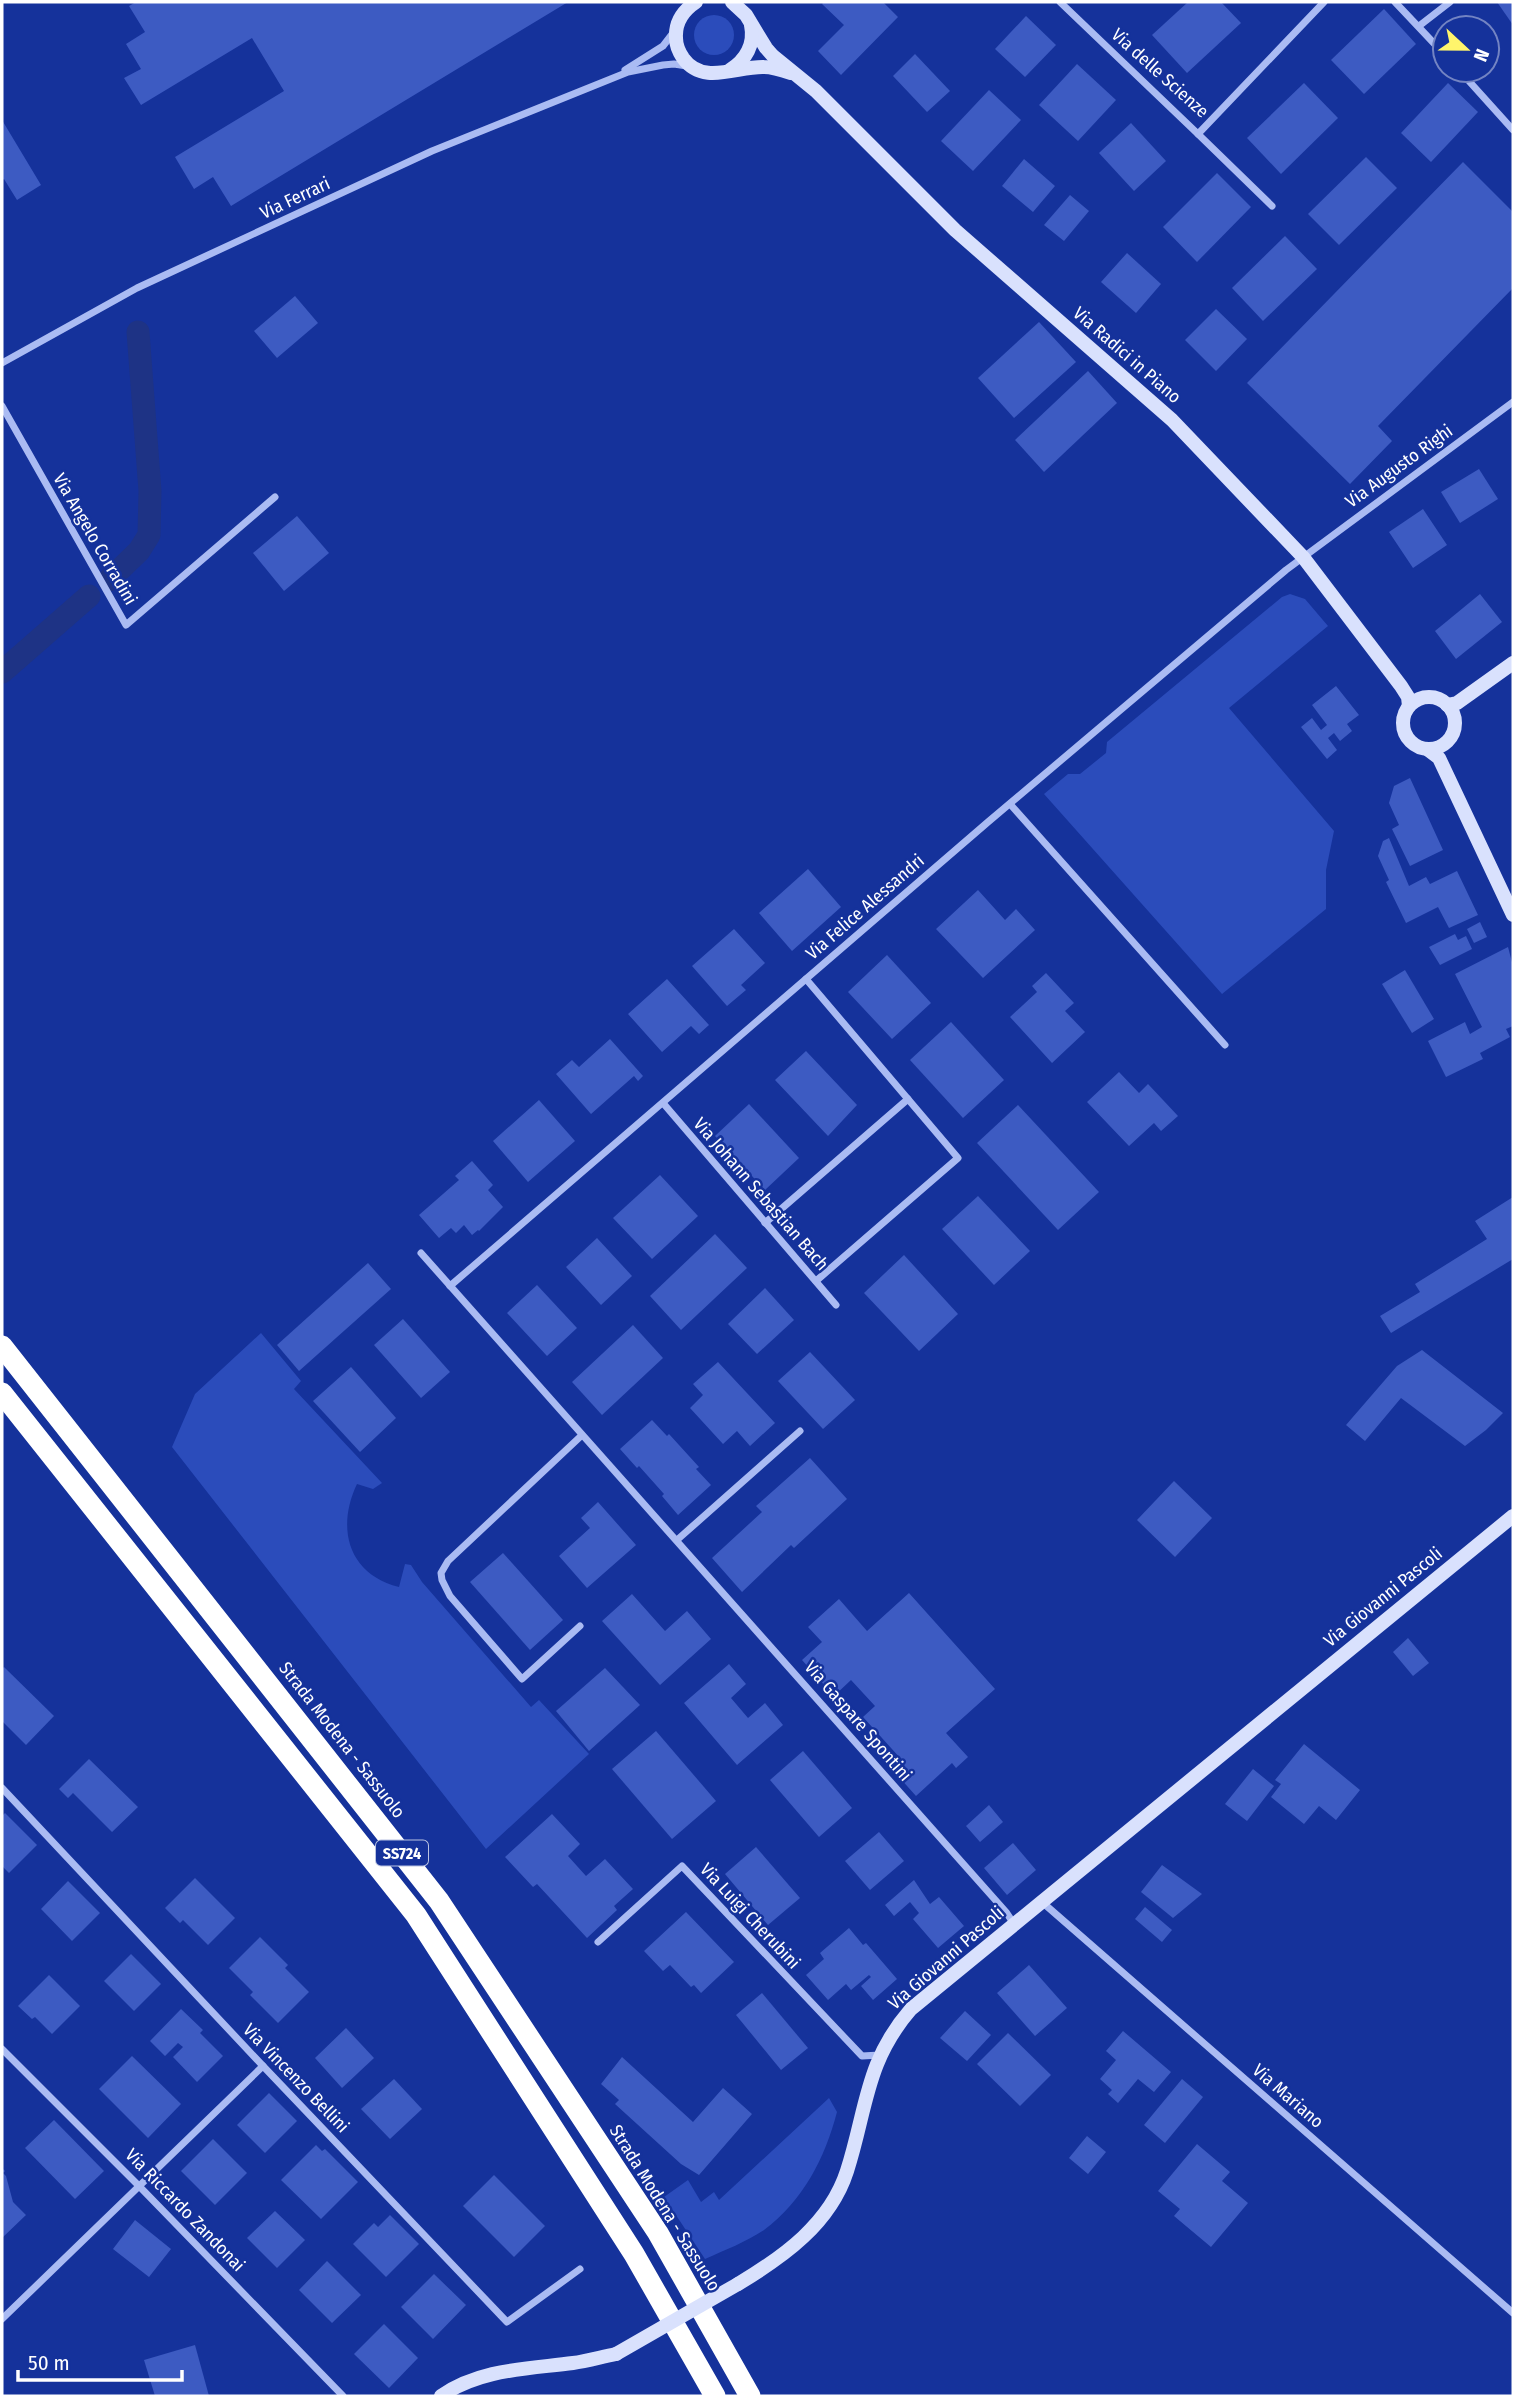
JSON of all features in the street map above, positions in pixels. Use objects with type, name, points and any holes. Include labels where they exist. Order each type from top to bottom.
[{"type":"highway","name":"Strada Modena - Sassuolo","points":[[2,1346],[439,1901],[658,2233],[750,2396]]},
{"type":"highway","points":[[2,1392],[416,1915],[635,2254],[715,2396]]},
{"type":"street","name":"Via delle Scienze","points":[[1060,2],[1198,134],[1324,2]]},
{"type":"street","points":[[1395,2],[1431,39]]},
{"type":"street","points":[[1419,26],[1450,2]]},
{"type":"street","name":"Via Radici in Piano","points":[[735,3],[766,48],[792,73],[817,91],[955,230],[1172,420],[1304,557],[1412,699]]},
{"type":"street","points":[[690,4],[676,29],[676,38],[681,55],[699,70]]},
{"type":"street","points":[[722,73],[746,57],[752,40],[749,20]]},
{"type":"street","name":"Via Ferrari","points":[[609,78],[663,46],[676,29]]},
{"type":"street","name":"Via Ferrari","points":[[2,363],[137,288],[432,151],[628,72],[674,64],[699,70]]},
{"type":"street","name":"Via Radici in Piano","points":[[699,70],[713,74],[764,67],[792,73]]},
{"type":"street","points":[[1472,84],[1513,130]]},
{"type":"street","points":[[1198,134],[1272,206]]},
{"type":"street","name":"Via Augusto Righi","points":[[1304,557],[1513,402]]},
{"type":"street","name":"Via Angelo Corradini","points":[[2,406],[126,625],[275,497]]},
{"type":"street","name":"Via Felice Alessandri","points":[[450,1286],[1010,804],[1304,557]]},
{"type":"street","points":[[1452,707],[1513,663]]},
{"type":"street","points":[[1452,707],[1433,697],[1412,699],[1402,723],[1406,736],[1414,745],[1436,751],[1513,915]]},
{"type":"street","points":[[1436,751],[1453,732],[1452,707]]},
{"type":"street","points":[[1010,804],[1225,1045]]},
{"type":"street","points":[[806,979],[958,1158],[816,1281]]},
{"type":"street","points":[[765,1223],[908,1100]]},
{"type":"street","name":"Via Johann Sebastian Bach","points":[[663,1103],[836,1305]]},
{"type":"street","name":"Via Gaspare Spontini","points":[[421,1252],[1014,1924]]},
{"type":"street","points":[[677,1540],[800,1431]]},
{"type":"street","points":[[580,1626],[522,1679],[450,1596],[441,1573],[448,1561],[582,1436]]},
{"type":"street","name":"Via Giovanni Pascoli","points":[[441,2396],[481,2377],[516,2368],[574,2363],[616,2354],[768,2266],[796,2245],[829,2205],[846,2174],[870,2081],[880,2055],[898,2024],[911,2009],[1513,1516]]},
{"type":"street","name":"Via Vincenzo Bellini","points":[[2,1788],[507,2322],[580,2269]]},
{"type":"street","name":"Via Luigi Cherubini","points":[[598,1942],[682,1866],[862,2056],[880,2055]]},
{"type":"street","name":"Via Mariano","points":[[1042,1902],[1513,2313]]},
{"type":"street","name":"Via Riccardo Zandonai","points":[[2,2049],[343,2396]]},
{"type":"street","points":[[2,2319],[263,2066]]},
{"type":"shaded area","points":[[714,15],[722,16],[728,21],[733,27],[733,43],[728,49],[722,54],[714,55],[706,54],[700,49],[695,43],[694,35],[695,27],[700,21],[706,16]]},
{"type":"shaded area","points":[[1290,594],[1305,599],[1328,626],[1229,708],[1334,831],[1326,870],[1326,909],[1222,994],[1044,794],[1068,774],[1080,774],[1106,753],[1107,742],[1282,597]]},
{"type":"shaded area","points":[[261,1333],[301,1381],[294,1389],[382,1483],[373,1489],[357,1484],[351,1501],[348,1532],[351,1547],[358,1560],[368,1572],[399,1587],[405,1564],[411,1565],[422,1582],[531,1707],[539,1700],[589,1754],[486,1849],[172,1447],[195,1394]]},
{"type":"shaded area","points":[[829,2098],[837,2112],[832,2129],[819,2162],[801,2192],[764,2230],[705,2259],[664,2197],[688,2180],[701,2202],[714,2192],[719,2200]]},
{"type":"building","points":[[136,2],[568,2],[231,206],[213,177],[194,189],[175,157],[284,91],[252,38],[141,105],[124,78],[141,69],[126,44],[145,32],[129,6]]},
{"type":"building","points":[[883,2],[898,17],[841,75],[818,51],[844,25],[822,4]]},
{"type":"building","points":[[1188,2],[1221,2],[1241,23],[1187,73],[1152,35]]},
{"type":"building","points":[[1497,2],[1513,2],[1513,25]]},
{"type":"building","points":[[1384,9],[1416,44],[1364,94],[1331,60]]},
{"type":"building","points":[[1026,16],[1056,45],[1025,77],[995,49]]},
{"type":"building","points":[[915,54],[950,91],[927,112],[893,76]]},
{"type":"building","points":[[1077,64],[1116,100],[1078,141],[1039,105]]},
{"type":"building","points":[[1304,83],[1338,118],[1281,174],[1247,138]]},
{"type":"building","points":[[1447,84],[1478,112],[1431,162],[1401,133]]},
{"type":"building","points":[[989,90],[1021,120],[973,171],[941,141]]},
{"type":"building","points":[[2,120],[41,185],[17,200],[4,179],[2,180]]},
{"type":"building","points":[[1131,123],[1166,161],[1134,191],[1099,153]]},
{"type":"building","points":[[1366,157],[1397,188],[1339,245],[1308,214]]},
{"type":"building","points":[[1024,159],[1055,186],[1033,212],[1002,186]]},
{"type":"building","points":[[1463,162],[1513,212],[1513,288],[1378,426],[1392,441],[1350,484],[1247,383]]},
{"type":"building","points":[[1217,173],[1251,207],[1197,262],[1163,227]]},
{"type":"building","points":[[1070,195],[1089,211],[1064,241],[1044,225]]},
{"type":"building","points":[[1285,236],[1317,269],[1263,321],[1232,288]]},
{"type":"building","points":[[1127,253],[1161,284],[1136,313],[1101,282]]},
{"type":"building","points":[[295,296],[318,323],[277,358],[254,331]]},
{"type":"building","points":[[1216,309],[1247,339],[1216,371],[1185,340]]},
{"type":"building","points":[[1039,322],[1076,362],[1014,418],[978,378]]},
{"type":"building","points":[[1088,371],[1117,403],[1044,472],[1015,440]]},
{"type":"building","points":[[1479,469],[1498,499],[1460,523],[1441,492]]},
{"type":"building","points":[[1423,509],[1447,545],[1413,568],[1389,532]]},
{"type":"building","points":[[297,516],[329,553],[284,591],[253,553]]},
{"type":"building","points":[[1480,594],[1502,622],[1456,659],[1435,631]]},
{"type":"building","points":[[1336,686],[1359,715],[1347,724],[1352,731],[1340,741],[1334,733],[1328,738],[1337,750],[1327,759],[1301,727],[1312,718],[1321,730],[1327,725],[1312,705]]},
{"type":"building","points":[[1410,778],[1443,850],[1410,866],[1392,829],[1399,825],[1389,803],[1394,786]]},
{"type":"building","points":[[1389,838],[1409,886],[1426,877],[1430,884],[1457,871],[1478,915],[1449,928],[1438,907],[1406,923],[1386,882],[1389,880],[1378,856],[1383,841]]},
{"type":"building","points":[[808,869],[841,907],[792,951],[759,913]]},
{"type":"building","points":[[978,890],[1005,920],[1016,909],[1035,930],[983,978],[936,929]]},
{"type":"building","points":[[1480,922],[1487,937],[1474,943],[1467,929]]},
{"type":"building","points":[[734,929],[765,963],[741,985],[746,990],[727,1006],[692,966]]},
{"type":"building","points":[[1455,934],[1458,940],[1466,936],[1472,949],[1440,965],[1429,947]]},
{"type":"building","points":[[1508,947],[1513,966],[1513,1026],[1506,1029],[1510,1037],[1480,1053],[1483,1059],[1446,1077],[1428,1041],[1465,1022],[1470,1034],[1482,1027],[1455,974]]},
{"type":"building","points":[[887,955],[931,1003],[892,1039],[848,992]]},
{"type":"building","points":[[1405,970],[1434,1019],[1412,1033],[1382,984]]},
{"type":"building","points":[[1046,973],[1074,1003],[1065,1011],[1085,1032],[1052,1063],[1010,1017],[1037,992],[1032,986]]},
{"type":"building","points":[[667,979],[709,1025],[699,1034],[691,1026],[662,1052],[628,1014]]},
{"type":"building","points":[[951,1022],[1004,1080],[963,1118],[910,1060]]},
{"type":"building","points":[[610,1039],[643,1076],[638,1081],[634,1076],[591,1114],[556,1074],[572,1060],[579,1067]]},
{"type":"building","points":[[806,1051],[857,1105],[828,1136],[775,1080]]},
{"type":"building","points":[[1119,1072],[1139,1093],[1148,1084],[1178,1116],[1161,1131],[1154,1123],[1129,1146],[1087,1102]]},
{"type":"building","points":[[539,1100],[575,1141],[528,1182],[493,1141]]},
{"type":"building","points":[[749,1104],[799,1158],[765,1190],[715,1136]]},
{"type":"building","points":[[1018,1105],[1099,1192],[1058,1230],[977,1143]]},
{"type":"building","points":[[472,1161],[493,1185],[488,1190],[503,1207],[472,1235],[464,1225],[456,1233],[451,1228],[439,1238],[419,1215],[459,1180],[455,1176]]},
{"type":"building","points":[[660,1175],[698,1216],[652,1259],[613,1218]]},
{"type":"building","points":[[978,1196],[1030,1251],[994,1285],[942,1229]]},
{"type":"building","points":[[1513,1197],[1513,1259],[1391,1333],[1380,1316],[1420,1292],[1415,1284],[1487,1239],[1475,1221]]},
{"type":"building","points":[[715,1234],[747,1268],[681,1330],[650,1296]]},
{"type":"building","points":[[597,1238],[632,1276],[601,1305],[566,1267]]},
{"type":"building","points":[[904,1255],[958,1314],[919,1351],[864,1293]]},
{"type":"building","points":[[368,1263],[391,1289],[299,1371],[277,1345]]},
{"type":"building","points":[[537,1285],[577,1328],[547,1356],[507,1313]]},
{"type":"building","points":[[765,1288],[794,1320],[757,1354],[728,1324]]},
{"type":"building","points":[[403,1319],[450,1372],[421,1398],[374,1345]]},
{"type":"building","points":[[633,1325],[663,1358],[602,1415],[572,1382]]},
{"type":"building","points":[[1422,1350],[1503,1413],[1465,1446],[1401,1398],[1365,1441],[1346,1425],[1397,1366]]},
{"type":"building","points":[[810,1352],[855,1400],[823,1429],[778,1381]]},
{"type":"building","points":[[718,1362],[775,1423],[750,1446],[737,1431],[723,1444],[690,1408],[703,1395],[693,1384]]},
{"type":"building","points":[[351,1367],[396,1418],[360,1452],[313,1401]]},
{"type":"building","points":[[652,1420],[667,1436],[669,1434],[699,1467],[696,1469],[711,1485],[678,1515],[662,1496],[664,1494],[620,1449]]},
{"type":"building","points":[[810,1458],[847,1499],[794,1548],[791,1545],[742,1592],[712,1558],[762,1512],[756,1506]]},
{"type":"building","points":[[1174,1481],[1212,1518],[1175,1557],[1137,1520]]},
{"type":"building","points":[[598,1502],[636,1545],[587,1588],[559,1556],[590,1528],[581,1518]]},
{"type":"building","points":[[503,1553],[563,1620],[530,1650],[470,1582]]},
{"type":"building","points":[[909,1593],[995,1689],[946,1733],[968,1757],[956,1768],[952,1763],[916,1796],[891,1768],[901,1759],[863,1717],[875,1706],[851,1680],[834,1696],[802,1660],[822,1642],[808,1627],[839,1599],[867,1631]]},
{"type":"building","points":[[632,1594],[665,1631],[687,1611],[711,1639],[660,1685],[602,1621]]},
{"type":"building","points":[[1408,1638],[1429,1663],[1413,1676],[1393,1652]]},
{"type":"building","points":[[729,1664],[746,1684],[731,1698],[748,1718],[765,1703],[783,1725],[737,1765],[684,1703]]},
{"type":"building","points":[[4,1667],[54,1716],[26,1745],[2,1721]]},
{"type":"building","points":[[605,1668],[640,1705],[589,1751],[556,1711]]},
{"type":"building","points":[[656,1731],[716,1801],[672,1839],[612,1769]]},
{"type":"building","points":[[1304,1744],[1360,1790],[1336,1820],[1319,1806],[1304,1824],[1271,1797],[1281,1784],[1275,1780]]},
{"type":"building","points":[[803,1751],[852,1808],[819,1837],[770,1780]]},
{"type":"building","points":[[89,1759],[138,1807],[112,1832],[73,1793],[68,1798],[59,1789]]},
{"type":"building","points":[[1253,1769],[1274,1786],[1247,1821],[1225,1804]]},
{"type":"building","points":[[989,1805],[1003,1822],[980,1842],[966,1826]]},
{"type":"building","points":[[5,1813],[37,1845],[9,1873],[2,1866],[2,1816]]},
{"type":"building","points":[[552,1814],[580,1844],[568,1856],[586,1876],[605,1859],[633,1889],[614,1906],[617,1910],[587,1938],[537,1884],[533,1887],[505,1857]]},
{"type":"building","points":[[879,1832],[904,1861],[870,1890],[845,1861]]},
{"type":"building","points":[[1013,1843],[1036,1870],[1007,1895],[984,1868]]},
{"type":"building","points":[[756,1847],[800,1898],[768,1925],[725,1874]]},
{"type":"building","points":[[1162,1865],[1202,1894],[1173,1918],[1141,1892]]},
{"type":"building","points":[[195,1878],[235,1918],[208,1945],[183,1920],[180,1923],[165,1908]]},
{"type":"building","points":[[914,1880],[930,1904],[939,1897],[964,1926],[938,1948],[913,1919],[919,1913],[910,1902],[894,1916],[885,1905]]},
{"type":"building","points":[[68,1881],[100,1913],[72,1941],[41,1909]]},
{"type":"building","points":[[1145,1907],[1172,1930],[1162,1942],[1135,1919]]},
{"type":"building","points":[[686,1912],[734,1962],[701,1993],[694,1985],[691,1987],[670,1965],[663,1971],[644,1951]]},
{"type":"building","points":[[849,1928],[897,1979],[873,2000],[861,1986],[871,1977],[869,1975],[851,1990],[846,1984],[828,2000],[806,1975],[824,1959],[820,1953]]},
{"type":"building","points":[[260,1937],[288,1965],[285,1968],[309,1992],[278,2023],[250,1995],[253,1992],[229,1968]]},
{"type":"building","points":[[131,1954],[161,1984],[134,2011],[104,1981]]},
{"type":"building","points":[[1029,1965],[1067,2008],[1035,2036],[997,1993]]},
{"type":"building","points":[[49,1975],[80,2006],[52,2034],[35,2017],[32,2019],[18,2006]]},
{"type":"building","points":[[762,1993],[808,2048],[781,2070],[736,2015]]},
{"type":"building","points":[[181,2009],[203,2030],[200,2033],[223,2056],[197,2082],[173,2057],[183,2047],[178,2043],[165,2056],[150,2041]]},
{"type":"building","points":[[965,2011],[991,2035],[967,2061],[940,2038]]},
{"type":"building","points":[[346,2028],[374,2058],[342,2088],[315,2058]]},
{"type":"building","points":[[1123,2031],[1171,2072],[1154,2092],[1138,2079],[1118,2103],[1108,2094],[1112,2090],[1100,2079],[1116,2060],[1106,2051]]},
{"type":"building","points":[[1008,2033],[1051,2075],[1020,2106],[977,2064]]},
{"type":"building","points":[[132,2056],[181,2104],[148,2138],[99,2089]]},
{"type":"building","points":[[622,2057],[693,2122],[723,2088],[752,2114],[699,2175],[681,2164],[615,2104],[619,2100],[601,2084]]},
{"type":"building","points":[[394,2079],[422,2109],[390,2139],[361,2109]]},
{"type":"building","points":[[1182,2079],[1203,2097],[1165,2143],[1144,2125]]},
{"type":"building","points":[[269,2093],[297,2121],[265,2153],[237,2125]]},
{"type":"building","points":[[54,2120],[104,2171],[75,2199],[25,2148]]},
{"type":"building","points":[[1087,2136],[1106,2152],[1088,2174],[1069,2158]]},
{"type":"building","points":[[213,2139],[247,2173],[215,2205],[181,2171]]},
{"type":"building","points":[[1197,2144],[1230,2172],[1222,2181],[1248,2203],[1211,2247],[1174,2216],[1180,2209],[1158,2191]]},
{"type":"building","points":[[316,2145],[322,2151],[325,2149],[358,2182],[321,2219],[281,2180]]},
{"type":"building","points":[[2,2168],[13,2202],[26,2215],[2,2238]]},
{"type":"building","points":[[494,2175],[545,2226],[514,2257],[463,2206]]},
{"type":"building","points":[[275,2211],[305,2240],[277,2268],[247,2238]]},
{"type":"building","points":[[390,2215],[419,2244],[386,2277],[353,2244],[374,2223],[378,2227]]},
{"type":"building","points":[[135,2220],[171,2249],[149,2277],[113,2249]]},
{"type":"building","points":[[327,2261],[361,2295],[332,2323],[299,2290]]},
{"type":"building","points":[[434,2274],[466,2305],[433,2339],[401,2307]]},
{"type":"building","points":[[384,2324],[418,2358],[389,2388],[354,2354]]},
{"type":"building","points":[[195,2345],[209,2396],[155,2396],[144,2360]]},
{"type":"waterway","points":[[109,580],[139,551],[149,535],[150,491],[138,332]]},
{"type":"waterway","points":[[2,672],[89,596]]}]
